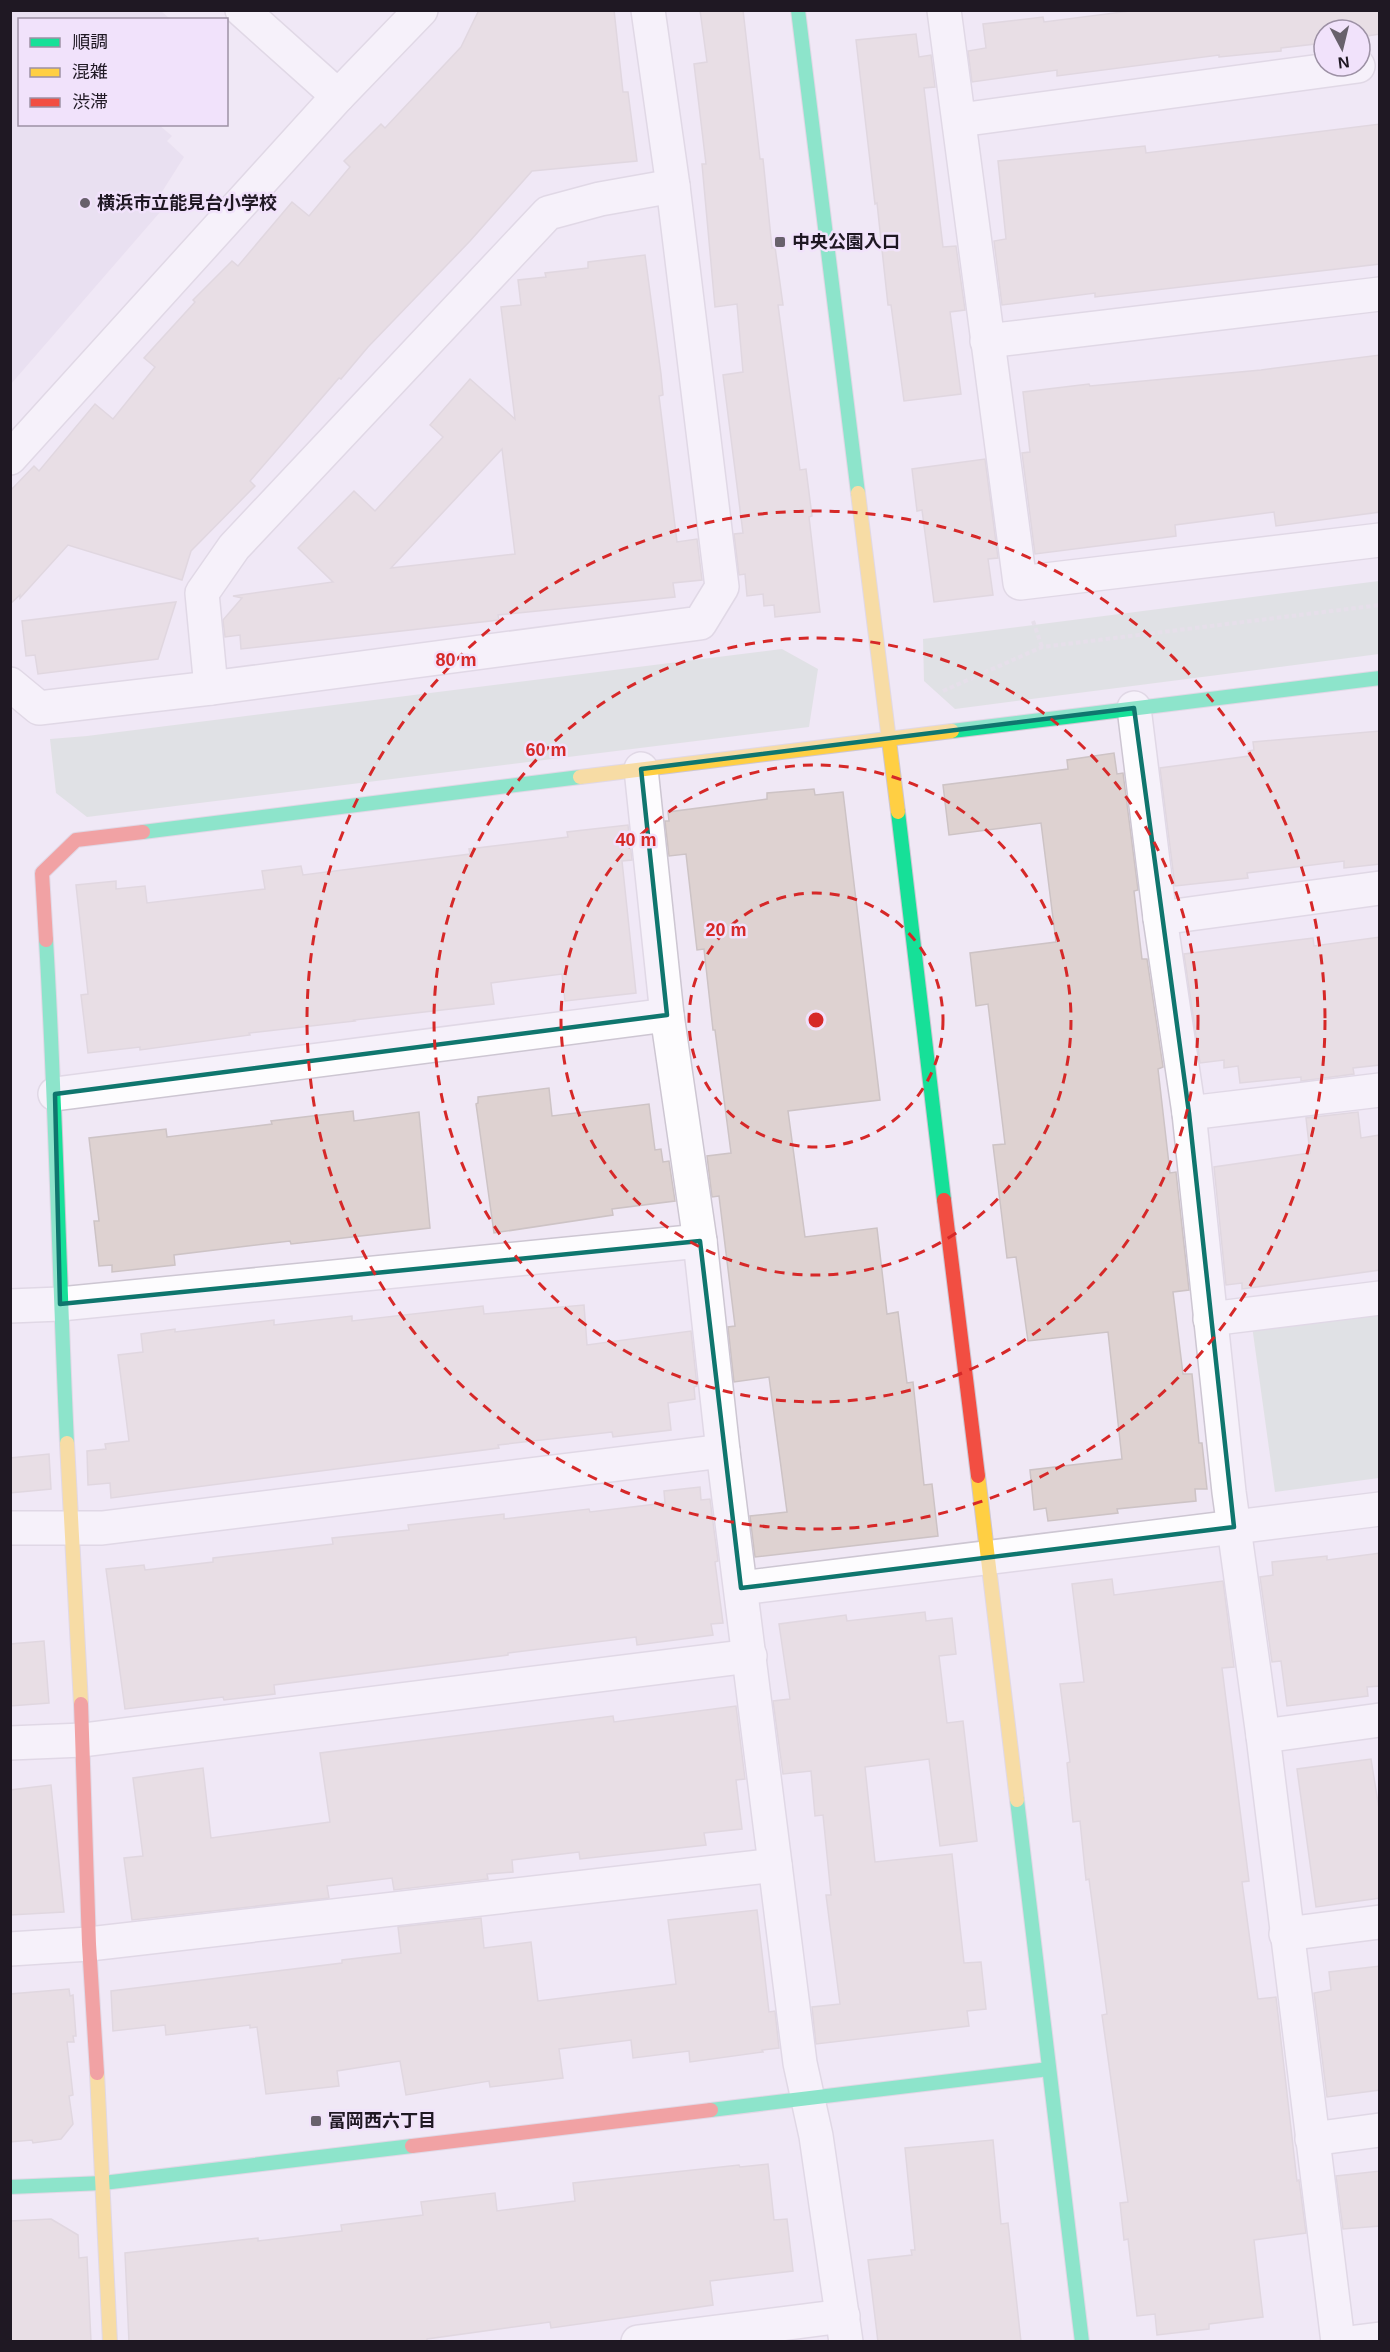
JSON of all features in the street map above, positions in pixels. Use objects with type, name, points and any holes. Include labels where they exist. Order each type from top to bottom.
[{"type":"street","points":[[242,10],[338,96]]},
{"type":"street","points":[[10,458],[338,96],[421,10]]},
{"type":"street","points":[[10,684],[39,708],[211,688],[700,623],[722,587],[673,186],[648,10]]},
{"type":"street","points":[[798,10],[889,739],[1082,2342]]},
{"type":"street","points":[[944,10],[1020,583],[1380,540]]},
{"type":"street","points":[[960,120],[1312,72]]},
{"type":"street","points":[[211,688],[202,593],[234,547],[548,213],[600,199],[673,186]]},
{"type":"street","points":[[987,341],[1380,294]]},
{"type":"street","points":[[110,2342],[104,2183],[89,1944],[83,1740],[60,1304],[55,1094],[42,873],[75,840],[1380,678]]},
{"type":"street","points":[[1134,708],[1160,918],[1189,1113],[1234,1527],[1263,1736],[1338,2342]]},
{"type":"street","points":[[639,2342],[845,2329],[816,2136],[800,2063],[723,1451],[700,1241],[667,1015],[641,769]]},
{"type":"street","points":[[1160,918],[1380,888]]},
{"type":"street","points":[[55,1094],[667,1015]]},
{"type":"street","points":[[1189,1113],[1380,1090]]},
{"type":"street","points":[[10,1306],[60,1304],[700,1241]]},
{"type":"street","points":[[1210,1319],[1380,1298]]},
{"type":"street","points":[[10,1528],[114,1526],[723,1451]]},
{"type":"street","points":[[741,1588],[1380,1509]]},
{"type":"street","points":[[10,1743],[83,1740],[750,1656]]},
{"type":"street","points":[[1263,1736],[1380,1720]]},
{"type":"street","points":[[10,1949],[89,1944],[775,1865]]},
{"type":"street","points":[[1286,1934],[1380,1922]]},
{"type":"street","points":[[10,2187],[104,2183],[1049,2069]]},
{"type":"street","points":[[1312,2139],[1380,2130]]},
{"type":"street","points":[[1356,2342],[1380,2339]]},
{"type":"path","points":[[938,693],[1042,647],[1380,605]]},
{"type":"highlighted area","points":[[1134,708],[1189,1113],[1234,1527],[741,1588],[700,1241],[60,1304],[55,1094],[667,1015],[641,769]]},
{"type":"shaded area","name":"横浜市立能見台小学校","points":[[11,10],[161,11],[169,18],[18,18],[18,126],[160,126],[172,136],[167,141],[184,157],[160,195],[161,211],[11,384]]},
{"type":"shaded area","points":[[1379,581],[1379,654],[955,709],[924,681],[923,639]]},
{"type":"shaded area","points":[[782,649],[818,669],[809,727],[87,817],[56,793],[50,739]]},
{"type":"shaded area","points":[[1379,1310],[1379,1478],[1275,1492],[1252,1326]]},
{"type":"building","points":[[479,10],[614,10],[623,92],[628,92],[637,161],[532,171],[470,241],[368,347],[341,379],[339,378],[250,481],[255,486],[191,551],[182,580],[68,545],[20,598],[20,595],[10,604],[10,491],[34,466],[39,471],[95,404],[113,419],[155,367],[144,358],[195,302],[193,300],[232,261],[238,266],[292,202],[309,216],[350,167],[344,161],[381,124],[385,128],[461,47]]},
{"type":"building","points":[[700,10],[743,10],[760,159],[763,159],[772,248],[775,247],[783,305],[778,305],[800,470],[806,469],[820,612],[775,617],[774,605],[764,606],[763,594],[747,596],[745,574],[739,575],[734,534],[743,533],[723,375],[743,372],[737,304],[715,307],[702,164],[706,164],[694,64],[707,62]]},
{"type":"building","points":[[1138,10],[1380,10],[1380,34],[1372,35],[1372,18],[1312,18],[1312,44],[1281,48],[1281,51],[1219,57],[1219,55],[1057,76],[1057,70],[972,82],[968,51],[986,48],[983,24],[1043,17],[1044,22]]},
{"type":"building","points":[[916,34],[919,57],[931,55],[935,87],[924,88],[943,247],[956,246],[965,310],[950,312],[961,394],[904,401],[891,305],[888,305],[856,40]]},
{"type":"building","points":[[1380,124],[1380,264],[1095,297],[1095,293],[1002,305],[994,241],[1006,239],[998,161],[1145,146],[1146,153]]},
{"type":"building","points":[[645,255],[661,374],[663,395],[659,396],[677,542],[697,539],[702,580],[673,583],[675,597],[498,615],[499,620],[241,649],[240,635],[225,637],[223,620],[242,598],[233,596],[333,582],[298,548],[354,491],[375,511],[443,437],[430,425],[470,379],[515,419],[501,307],[521,305],[518,280],[546,277],[545,273],[588,268],[588,262]],"holes":[[[502,449],[515,554],[391,568]]]},
{"type":"building","points":[[1380,355],[1380,512],[1276,526],[1274,512],[1175,525],[1176,536],[1035,554],[1022,453],[1030,452],[1023,392],[1089,384],[1090,386],[1261,370]]},
{"type":"building","points":[[985,459],[998,558],[988,559],[993,595],[934,602],[922,510],[917,511],[912,469]]},
{"type":"building","points":[[176,602],[158,659],[38,674],[35,655],[26,656],[22,621]]},
{"type":"building","points":[[1380,731],[1380,864],[1344,868],[1344,861],[1247,873],[1248,878],[1175,886],[1160,768],[1249,756],[1248,751],[1254,750],[1253,742]]},
{"type":"building","points":[[1114,753],[1117,774],[1123,773],[1138,890],[1134,891],[1142,959],[1147,959],[1163,1067],[1158,1069],[1170,1173],[1176,1172],[1189,1290],[1173,1292],[1183,1374],[1192,1374],[1199,1443],[1202,1443],[1207,1489],[1195,1489],[1196,1501],[1117,1509],[1118,1513],[1048,1521],[1046,1508],[1034,1510],[1030,1470],[1122,1459],[1108,1332],[1028,1341],[1016,1257],[1007,1258],[993,1145],[1005,1144],[988,1004],[976,1006],[970,953],[1056,942],[1041,823],[949,835],[943,785],[1068,769],[1067,760]]},
{"type":"building","points":[[814,789],[815,795],[843,792],[880,1100],[788,1111],[805,1237],[877,1228],[887,1314],[898,1312],[907,1383],[913,1382],[924,1485],[932,1484],[938,1536],[755,1557],[750,1516],[787,1512],[769,1377],[734,1382],[728,1327],[735,1326],[719,1196],[712,1197],[707,1156],[731,1153],[704,949],[697,950],[686,854],[669,856],[665,821],[669,821],[668,812],[767,799],[767,793]]},
{"type":"building","points":[[628,825],[632,860],[622,861],[636,993],[565,1001],[562,974],[491,983],[494,1004],[249,1033],[250,1035],[140,1050],[140,1047],[88,1053],[81,995],[88,994],[76,885],[116,881],[116,889],[145,886],[147,903],[265,889],[262,871],[301,866],[303,875],[470,854],[469,849],[568,837],[567,832]]},
{"type":"building","points":[[1380,937],[1380,1065],[1353,1068],[1354,1074],[1301,1081],[1301,1077],[1240,1083],[1238,1066],[1224,1068],[1224,1060],[1200,1063],[1184,954],[1313,938],[1314,946]]},
{"type":"building","points":[[549,1088],[552,1116],[649,1104],[655,1150],[661,1149],[663,1162],[669,1161],[675,1201],[612,1209],[613,1215],[494,1233],[476,1104],[478,1097]]},
{"type":"building","points":[[353,1111],[354,1121],[419,1112],[430,1228],[174,1255],[175,1265],[112,1272],[112,1265],[99,1266],[94,1221],[99,1221],[89,1138],[166,1129],[167,1137]]},
{"type":"building","points":[[1358,1112],[1361,1138],[1380,1135],[1380,1270],[1242,1289],[1242,1283],[1226,1285],[1214,1167],[1310,1153],[1306,1118]]},
{"type":"building","points":[[584,1305],[587,1345],[691,1331],[697,1386],[694,1387],[695,1399],[668,1403],[671,1430],[613,1437],[612,1432],[498,1445],[499,1448],[111,1498],[110,1483],[88,1485],[87,1451],[106,1449],[105,1444],[129,1441],[118,1355],[143,1352],[141,1334],[274,1320],[274,1325],[352,1316],[352,1321],[483,1306],[484,1314]]},
{"type":"building","points":[[49,1454],[51,1489],[10,1493],[10,1458]]},
{"type":"building","points":[[700,1487],[701,1500],[710,1499],[718,1561],[715,1562],[723,1623],[711,1624],[713,1635],[637,1645],[636,1637],[508,1653],[508,1655],[274,1685],[275,1694],[224,1700],[223,1697],[125,1709],[106,1569],[144,1565],[145,1570],[213,1562],[213,1558],[333,1544],[332,1538],[409,1530],[408,1525],[504,1514],[504,1519],[665,1503],[664,1491]]},
{"type":"building","points":[[1380,1553],[1380,1686],[1367,1687],[1368,1696],[1287,1706],[1281,1661],[1272,1662],[1260,1577],[1273,1575],[1272,1562],[1327,1556],[1327,1560]]},
{"type":"building","points":[[1112,1579],[1114,1595],[1223,1581],[1234,1667],[1222,1668],[1249,1881],[1242,1882],[1258,1999],[1276,1997],[1297,2181],[1299,2180],[1306,2233],[1254,2240],[1263,2317],[1209,2324],[1209,2329],[1157,2335],[1155,2314],[1137,2316],[1128,2239],[1124,2240],[1120,2203],[1128,2202],[1102,2015],[1107,2014],[1089,1879],[1086,1880],[1080,1821],[1073,1822],[1067,1763],[1070,1762],[1060,1684],[1084,1682],[1072,1584]]},
{"type":"building","points":[[925,1612],[926,1621],[952,1618],[956,1654],[939,1656],[947,1723],[963,1721],[977,1841],[940,1846],[929,1759],[865,1767],[875,1862],[952,1854],[964,1963],[981,1962],[986,2009],[967,2011],[969,2026],[816,2044],[812,2007],[840,2004],[826,1895],[831,1895],[823,1815],[815,1816],[811,1771],[783,1774],[773,1701],[790,1699],[779,1624],[846,1615],[847,1621]]},
{"type":"building","points":[[44,1641],[49,1703],[10,1706],[10,1644]]},
{"type":"building","points":[[736,1706],[745,1779],[736,1780],[742,1829],[704,1833],[706,1845],[580,1859],[579,1852],[512,1860],[513,1872],[487,1874],[488,1879],[394,1890],[392,1878],[327,1886],[329,1898],[132,1920],[124,1858],[143,1856],[133,1778],[203,1768],[211,1838],[330,1822],[320,1753],[613,1716],[614,1722]]},
{"type":"building","points":[[1371,1759],[1380,1815],[1380,1898],[1316,1907],[1297,1769]]},
{"type":"building","points":[[51,1785],[64,1912],[10,1915],[10,1790]]},
{"type":"building","points":[[757,1910],[769,2012],[775,2011],[779,2048],[762,2050],[763,2052],[690,2062],[689,2051],[633,2058],[631,2040],[559,2049],[563,2078],[490,2087],[489,2081],[406,2095],[400,2061],[337,2071],[339,2086],[266,2094],[257,2027],[250,2028],[250,2025],[166,2035],[165,2025],[113,2031],[111,1991],[342,1963],[342,1960],[401,1953],[398,1927],[481,1918],[484,1948],[531,1942],[538,2001],[676,1984],[668,1920]]},
{"type":"building","points":[[1380,1966],[1380,2090],[1327,2097],[1314,1993],[1331,1990],[1329,1972]]},
{"type":"building","points":[[69,1989],[70,1996],[73,1995],[76,2036],[73,2036],[74,2042],[67,2042],[73,2095],[69,2096],[73,2124],[61,2139],[33,2143],[32,2140],[10,2142],[10,1994]]},
{"type":"building","points":[[993,2140],[1001,2224],[1008,2223],[1021,2342],[878,2342],[868,2260],[912,2255],[911,2250],[915,2250],[905,2148]]},
{"type":"building","points":[[768,2164],[774,2220],[787,2219],[793,2271],[710,2281],[713,2305],[551,2328],[550,2322],[427,2339],[427,2342],[129,2342],[125,2253],[342,2231],[341,2225],[423,2215],[421,2202],[495,2193],[497,2211],[575,2201],[573,2183],[739,2165],[740,2167]]},
{"type":"building","points":[[1380,2171],[1380,2226],[1343,2229],[1336,2176]]},
{"type":"building","points":[[51,2219],[78,2235],[79,2258],[87,2257],[91,2342],[10,2342],[10,2221]]},
{"type":"traffic: fast","points":[[798,10],[858,493]]},
{"type":"traffic: fast","points":[[952,731],[1380,678]]},
{"type":"traffic: fast","points":[[143,832],[580,777]]},
{"type":"traffic: fast","points":[[898,812],[944,1200]]},
{"type":"traffic: fast","points":[[46,940],[67,1443]]},
{"type":"traffic: fast","points":[[1017,1800],[1082,2342]]},
{"type":"traffic: fast","points":[[711,2110],[1049,2069]]},
{"type":"traffic: fast","points":[[10,2187],[103,2183],[412,2146]]},
{"type":"traffic: slow","points":[[858,493],[898,812]]},
{"type":"traffic: slow","points":[[580,777],[952,731]]},
{"type":"traffic: slow","points":[[67,1443],[81,1704]]},
{"type":"traffic: slow","points":[[978,1476],[1017,1800]]},
{"type":"traffic: slow","points":[[97,2073],[110,2342]]},
{"type":"traffic: jam","points":[[46,940],[42,873],[76,840],[143,832]]},
{"type":"traffic: jam","points":[[944,1200],[978,1476]]},
{"type":"traffic: jam","points":[[81,1704],[89,1944],[97,2073]]},
{"type":"traffic: jam","points":[[412,2146],[711,2110]]},
{"type":"place","name":"横浜市立能見台小学校","points":[[85,203]]},
{"type":"place","name":"中央公園入口","points":[[780,242]]},
{"type":"place","name":"富岡西六丁目","points":[[316,2121]]}]
